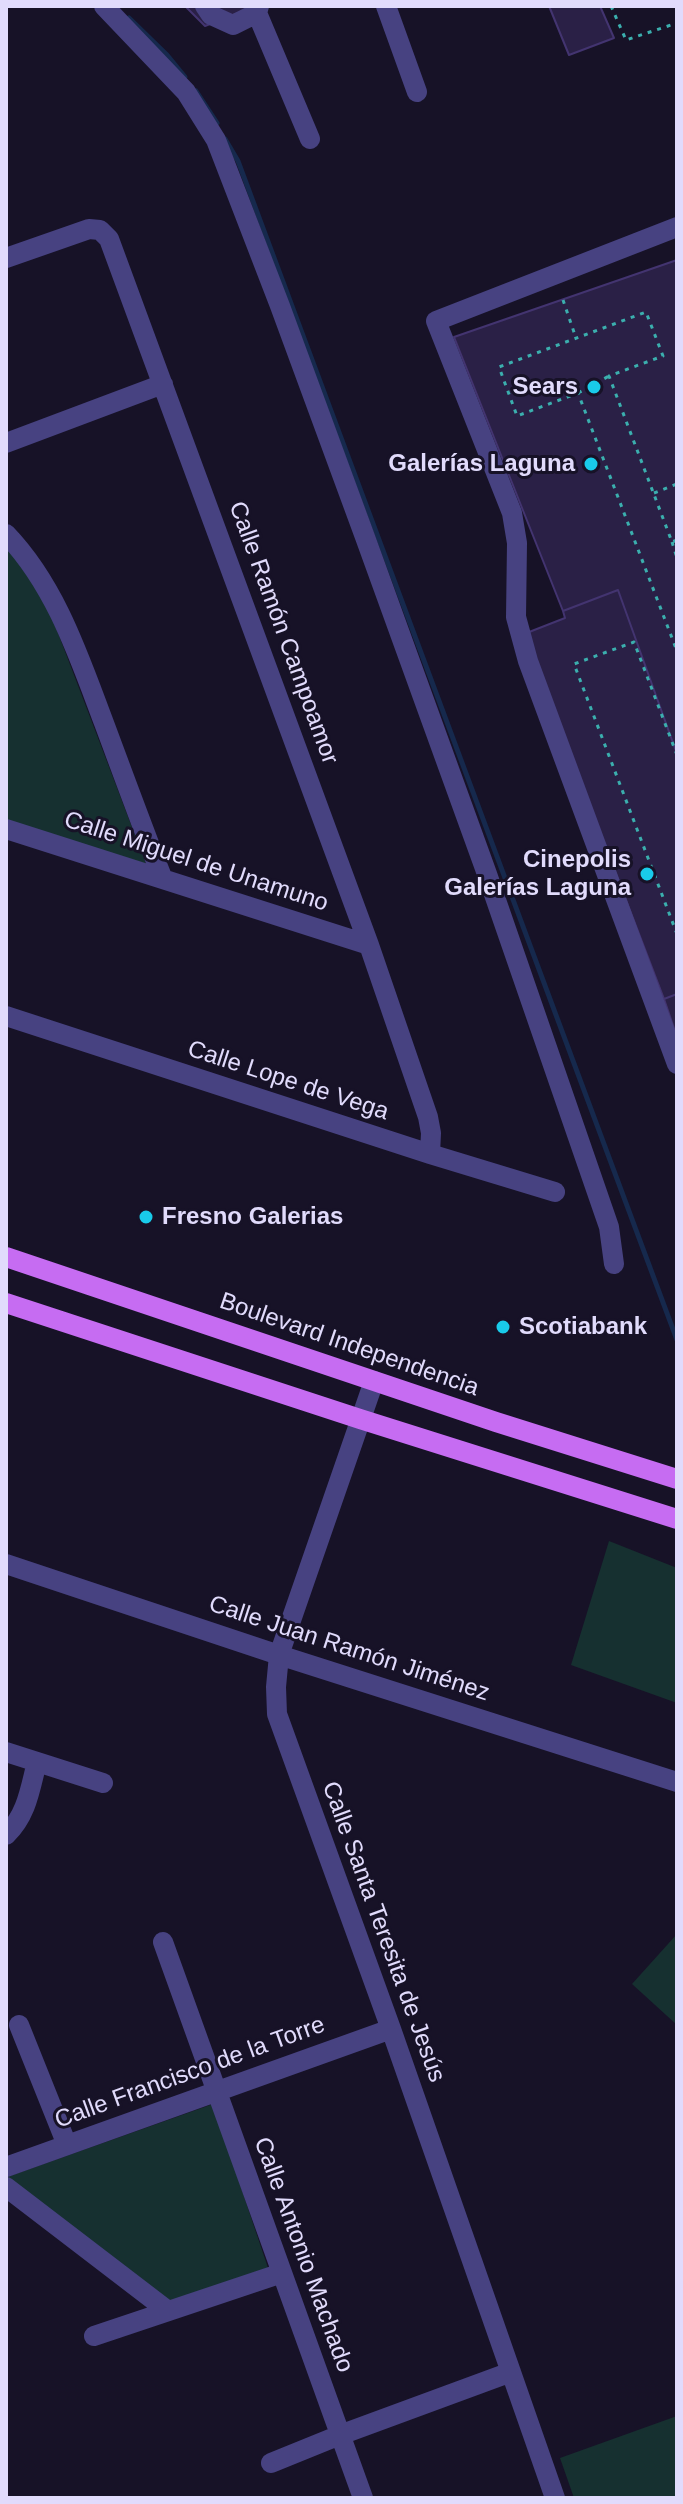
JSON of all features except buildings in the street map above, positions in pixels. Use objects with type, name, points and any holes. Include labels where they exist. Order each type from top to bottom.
[{"type":"main road","name":"Boulevard Independencia","points":[[6,1257],[677,1479]]},
{"type":"main road","points":[[6,1272],[68,1277]]},
{"type":"main road","points":[[6,1303],[625,1504],[677,1517]]},
{"type":"street","points":[[104,6],[186,92],[216,140],[280,306],[487,874],[609,1227],[614,1264]]},
{"type":"street","points":[[205,6],[211,15],[233,25],[258,9],[310,139]]},
{"type":"street","points":[[386,6],[417,92]]},
{"type":"street","points":[[677,227],[436,321],[512,513],[517,543],[516,617],[528,661],[677,1064]]},
{"type":"street","name":"Calle Ramón Campoamor","points":[[6,258],[89,229],[100,230],[109,239],[369,945],[428,1117],[430,1154]]},
{"type":"street","points":[[6,443],[163,384]]},
{"type":"street","points":[[6,534],[17,545],[57,607],[162,877]]},
{"type":"street","name":"Calle Miguel de Unamuno","points":[[6,829],[369,945]]},
{"type":"street","name":"Calle Lope de Vega","points":[[6,1016],[555,1192]]},
{"type":"street","name":"Calle Santa Teresita de Jesús","points":[[374,1381],[279,1655],[277,1714],[555,2498]]},
{"type":"street","name":"Calle Juan Ramón Jiménez","points":[[6,1564],[677,1782]]},
{"type":"street","points":[[6,1752],[103,1783]]},
{"type":"street","points":[[6,1835],[24,1811],[37,1762]]},
{"type":"street","name":"Calle Antonio Machado","points":[[163,1942],[363,2498]]},
{"type":"street","points":[[19,2025],[67,2145]]},
{"type":"street","name":"Calle Francisco de la Torre","points":[[6,2167],[391,2029]]},
{"type":"street","points":[[6,2187],[168,2311]]},
{"type":"street","points":[[94,2336],[282,2273]]},
{"type":"street","points":[[271,2463],[511,2372]]},
{"type":"path","points":[[611,6],[626,40],[677,23]]},
{"type":"path","points":[[563,300],[576,338]]},
{"type":"path","points":[[646,312],[663,356],[609,376],[578,393],[517,416],[499,367],[646,312]]},
{"type":"path","points":[[609,376],[675,541],[677,558]]},
{"type":"path","points":[[578,393],[677,651]]},
{"type":"path","points":[[654,493],[677,484]]},
{"type":"path","points":[[677,755],[634,642],[574,664],[677,934]]},
{"type":"green space","points":[[6,546],[17,556],[50,612],[146,864],[6,820]]},
{"type":"green space","points":[[609,1541],[677,1568],[677,1703],[571,1665]]},
{"type":"green space","points":[[677,1934],[677,2025],[632,1984]]},
{"type":"green space","points":[[213,2104],[268,2268],[167,2304],[7,2177]]},
{"type":"green space","points":[[677,2416],[677,2498],[574,2498],[560,2458]]},
{"type":"waterway","points":[[129,18],[185,77]]},
{"type":"waterway","points":[[196,91],[217,123]]},
{"type":"waterway","points":[[225,139],[238,161],[677,1340]]},
{"type":"place","name":"Sears","points":[[594,387]]},
{"type":"place","name":"Galerías Laguna","points":[[591,464]]},
{"type":"place","name":"Cinepolis Galerías Laguna","points":[[647,874]]},
{"type":"place","name":"Fresno Galerias","points":[[146,1217]]},
{"type":"place","name":"Scotiabank","points":[[503,1327]]}]
